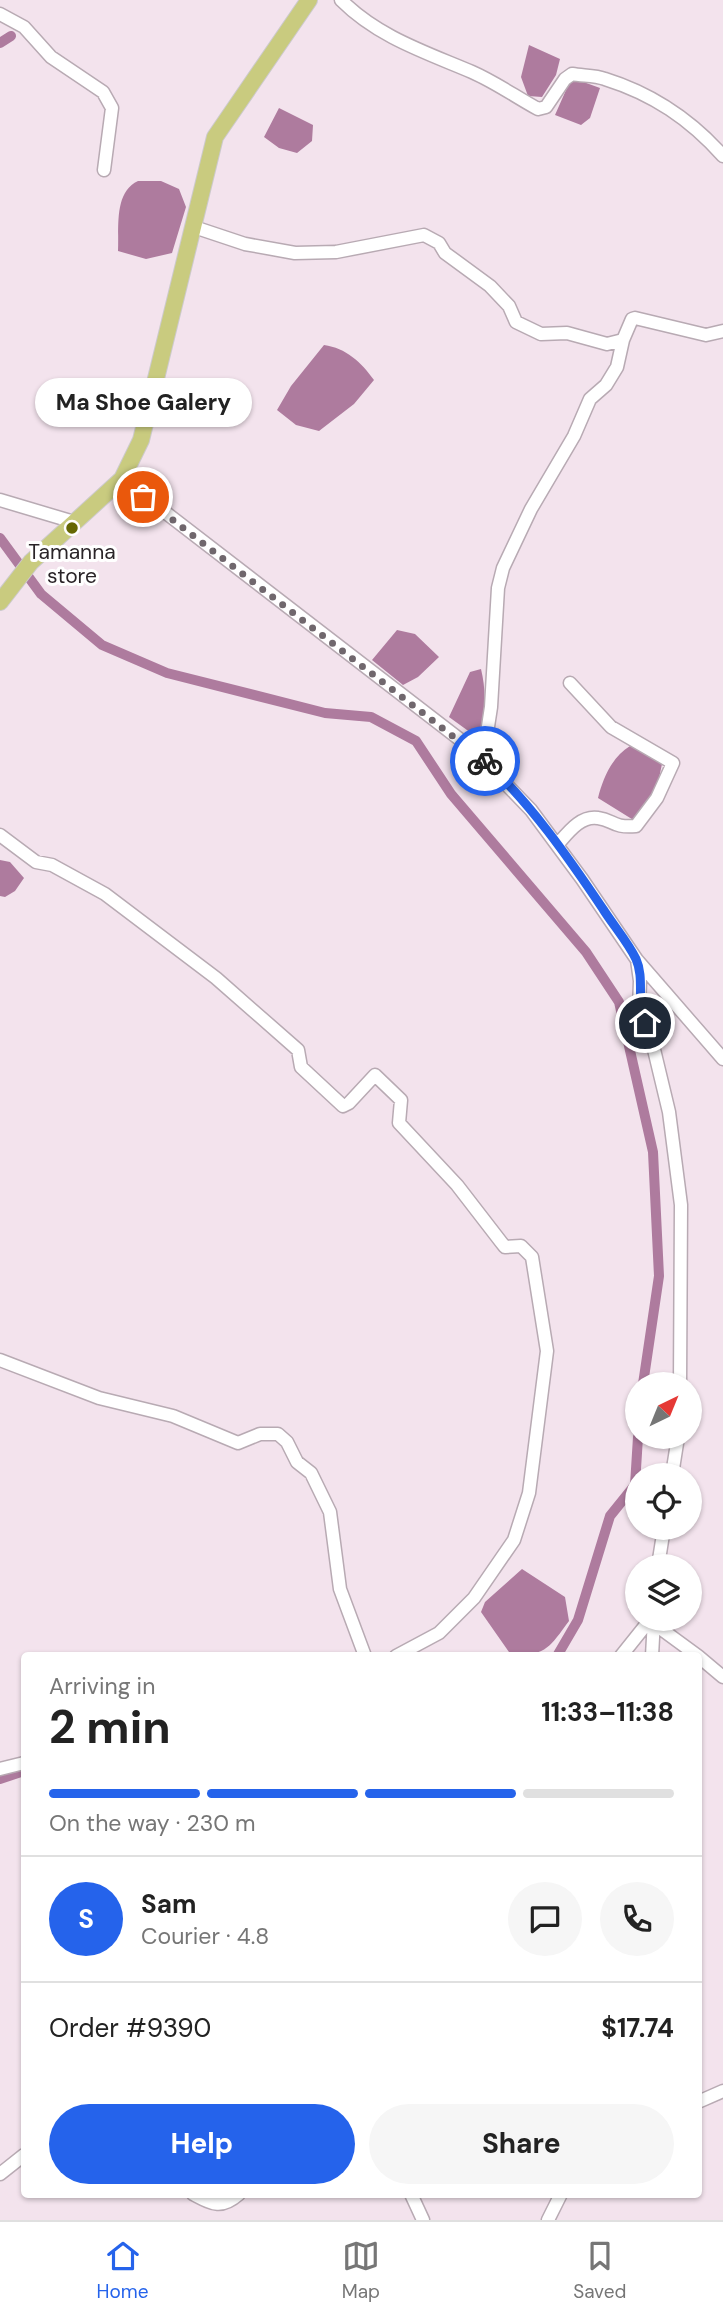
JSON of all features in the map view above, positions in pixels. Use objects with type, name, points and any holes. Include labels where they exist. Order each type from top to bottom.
[{"type":"main road","points":[[0,603],[31,562],[122,479],[141,440],[215,137],[309,0]]},
{"type":"street","points":[[341,0],[357,16],[385,34],[427,56],[474,73],[538,109],[546,107],[565,79],[572,74],[603,78],[658,100],[696,127],[723,156]]},
{"type":"street","points":[[0,14],[24,27],[51,57],[103,92],[112,108],[104,170]]},
{"type":"street","points":[[194,227],[246,244],[295,253],[336,252],[424,235],[439,243],[445,253],[490,286],[509,306],[516,323],[541,334],[567,333],[607,344],[623,340]]},
{"type":"street","points":[[483,759],[491,707],[498,588],[503,568],[531,509],[574,436],[590,399],[606,385],[617,368],[623,340],[632,319],[706,335],[723,331]]},
{"type":"street","points":[[122,479],[483,759],[531,810],[637,960],[723,1059]]},
{"type":"street","points":[[0,500],[74,523]]},
{"type":"street","points":[[557,845],[579,822],[597,817],[618,827],[636,826],[656,798],[673,763],[611,727],[570,683]]},
{"type":"street","points":[[0,835],[37,863],[52,865],[105,894],[216,978],[298,1050],[300,1067],[342,1106],[349,1103],[375,1075],[401,1100],[400,1123],[457,1185],[505,1247],[521,1245],[532,1257],[547,1351],[529,1493],[518,1528],[500,1564],[464,1609],[439,1633],[403,1652]]},
{"type":"street","points":[[637,960],[640,981],[639,1008],[651,1037],[669,1112],[681,1205],[680,1372]]},
{"type":"street","points":[[0,1360],[99,1398],[173,1416],[238,1443],[260,1434],[278,1434],[287,1442],[297,1462],[311,1473],[330,1512],[341,1589],[364,1652]]},
{"type":"street","points":[[624,1652],[641,1631]]},
{"type":"street","points":[[652,1652],[653,1631]]},
{"type":"street","points":[[667,1631],[693,1652]]},
{"type":"street","points":[[702,1659],[723,1677]]},
{"type":"street","points":[[0,1769],[21,1764]]},
{"type":"street","points":[[702,2100],[723,2091]]},
{"type":"street","points":[[0,2174],[21,2157]]},
{"type":"street","points":[[201,2198],[216,2206],[228,2204],[235,2198]]},
{"type":"street","points":[[413,2198],[423,2220]]},
{"type":"street","points":[[548,2220],[559,2198]]},
{"type":"shaded area","points":[[529,45],[560,59],[556,75],[542,97],[528,96],[521,77]]},
{"type":"shaded area","points":[[578,80],[600,88],[590,118],[581,125],[555,115],[570,81]]},
{"type":"shaded area","points":[[279,108],[313,125],[312,141],[297,153],[279,148],[264,137]]},
{"type":"shaded area","points":[[138,181],[161,181],[179,189],[186,207],[172,253],[146,259],[118,251],[121,202],[130,186]]},
{"type":"shaded area","points":[[324,345],[339,349],[352,357],[374,380],[354,404],[319,431],[296,425],[277,410],[291,386]]},
{"type":"shaded area","points":[[397,630],[415,634],[439,657],[418,677],[403,685],[372,660]]},
{"type":"shaded area","points":[[481,669],[484,704],[478,738],[449,717],[470,672]]},
{"type":"shaded area","points":[[630,746],[662,764],[658,783],[635,821],[598,798],[609,769],[618,756]]},
{"type":"shaded area","points":[[0,860],[10,862],[24,878],[15,891],[5,897],[0,896]]},
{"type":"shaded area","points":[[522,1569],[565,1597],[569,1621],[551,1644],[539,1652],[509,1652],[481,1612],[485,1602]]},
{"type":"waterway","points":[[0,43],[11,36]]},
{"type":"waterway","points":[[0,538],[41,594],[102,645],[167,673],[325,713],[371,717],[416,741],[451,794],[586,952],[619,1002],[653,1152],[659,1276],[645,1372]]},
{"type":"waterway","points":[[559,1652],[578,1620],[610,1516],[635,1485],[637,1449]]},
{"type":"waterway","points":[[0,1779],[21,1772]]},
{"type":"way so far","points":[[143,497],[485,761]]},
{"type":"place","name":"Ma Shoe Galery","points":[[143,497]]},
{"type":"place","name":"Tamanna store","points":[[72,528]]},
{"type":"route","points":[[485,761],[531,810],[637,960],[640,981],[639,1008],[645,1023]]}]
